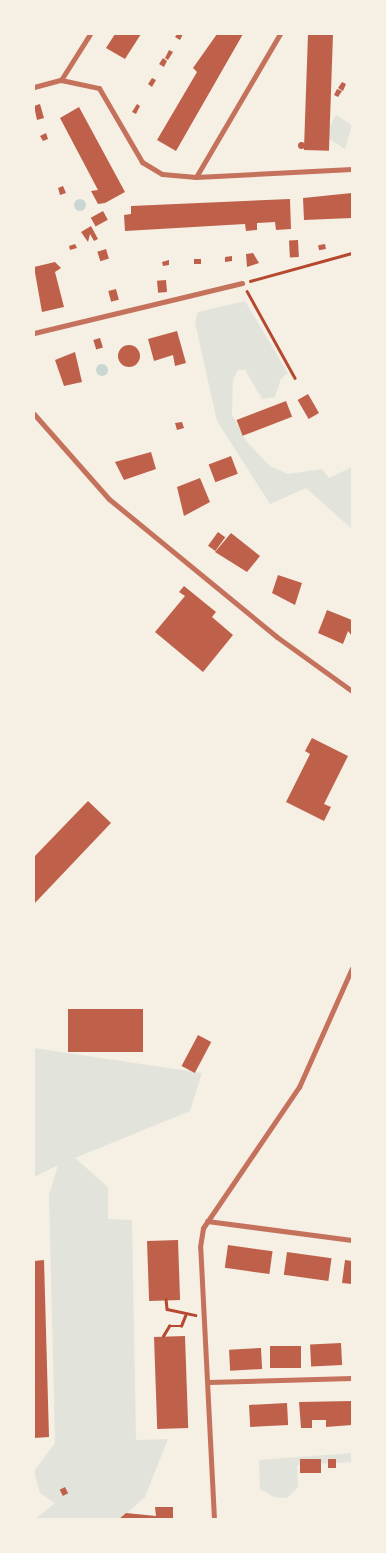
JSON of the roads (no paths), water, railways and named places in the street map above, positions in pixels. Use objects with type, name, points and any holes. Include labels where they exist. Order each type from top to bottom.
[{"type":"street","points":[[61,80],[90,34]]},
{"type":"street","points":[[196,177],[280,34]]},
{"type":"street","points":[[34,87],[61,80],[99,88],[142,162],[152,169],[178,178],[352,169]]},
{"type":"street","points":[[34,333],[242,283]]},
{"type":"street","points":[[34,414],[109,499],[277,637],[352,691]]},
{"type":"street","points":[[214,1519],[200,1247],[207,1221],[299,1087],[352,968]]},
{"type":"street","points":[[207,1221],[352,1240]]},
{"type":"street","points":[[208,1382],[352,1378]]}]
